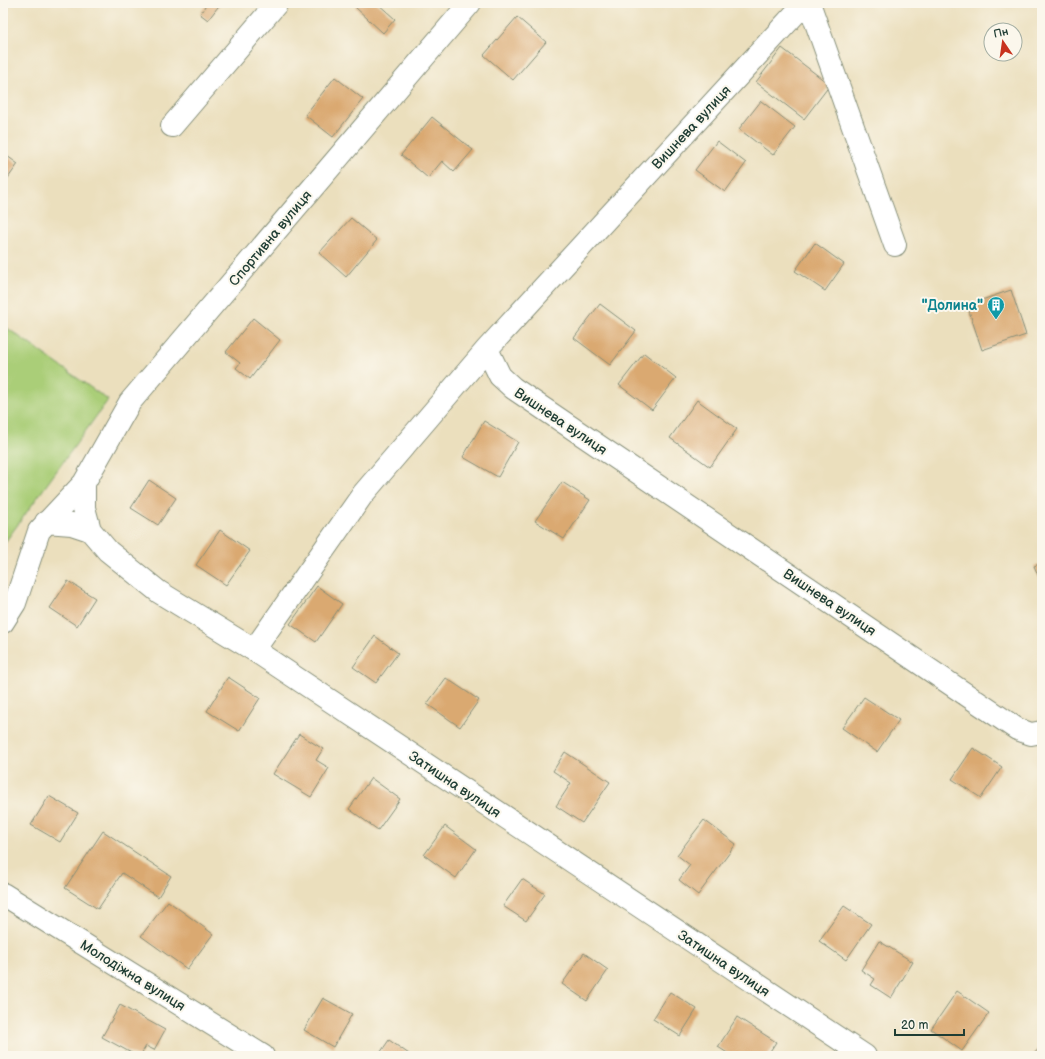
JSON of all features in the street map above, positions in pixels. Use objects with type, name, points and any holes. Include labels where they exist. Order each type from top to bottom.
[{"type":"street","points":[[172,126],[277,3]]},
{"type":"street","name":"Спортивна вулиця","points":[[84,484],[130,402],[470,3]]},
{"type":"street","name":"Вишнева вулиця","points":[[805,3],[487,349],[500,376],[513,388],[1017,729],[1031,734],[1042,732]]},
{"type":"street","points":[[809,3],[895,245]]},
{"type":"street","points":[[254,650],[362,494],[487,349]]},
{"type":"street","points":[[3,622],[15,603],[39,531],[84,484]]},
{"type":"street","name":"Затишна вулиця","points":[[84,484],[84,508],[90,530],[108,551],[159,592],[254,650],[865,1056]]},
{"type":"street","points":[[46,522],[72,524],[90,530]]},
{"type":"street","name":"Молодіжна вулиця","points":[[3,894],[263,1056]]},
{"type":"green space","points":[[3,325],[108,400],[3,545]]},
{"type":"building","points":[[207,3],[221,3],[208,20],[200,14]]},
{"type":"building","points":[[359,3],[377,3],[395,19],[383,33],[355,7]]},
{"type":"building","points":[[517,17],[546,42],[513,80],[484,55]]},
{"type":"building","points":[[782,48],[830,85],[804,119],[756,82]]},
{"type":"building","points":[[335,77],[363,99],[333,137],[305,115]]},
{"type":"building","points":[[761,101],[795,127],[773,155],[739,129]]},
{"type":"building","points":[[432,117],[473,150],[454,172],[442,161],[428,178],[401,155]]},
{"type":"building","points":[[717,141],[746,163],[725,192],[695,170]]},
{"type":"building","points":[[3,153],[18,164],[3,185]]},
{"type":"building","points":[[351,218],[377,240],[346,277],[319,253]]},
{"type":"building","points":[[815,243],[844,264],[825,291],[795,271]]},
{"type":"building","name":"\"Долина\"","points":[[1011,290],[1026,335],[982,350],[967,305]]},
{"type":"building","points":[[600,304],[636,331],[610,365],[574,338]]},
{"type":"building","points":[[253,318],[280,340],[250,379],[236,368],[240,363],[226,352]]},
{"type":"building","points":[[644,353],[676,378],[652,410],[619,385]]},
{"type":"building","points":[[697,400],[737,429],[710,467],[670,438]]},
{"type":"building","points":[[484,421],[518,442],[498,477],[463,457]]},
{"type":"building","points":[[149,480],[176,498],[158,525],[131,508]]},
{"type":"building","points":[[562,482],[590,500],[564,539],[535,521]]},
{"type":"building","points":[[220,530],[250,551],[226,585],[196,565]]},
{"type":"building","points":[[1042,563],[1042,584],[1034,566]]},
{"type":"building","points":[[68,581],[95,598],[77,626],[50,608]]},
{"type":"building","points":[[317,586],[342,604],[316,642],[290,624]]},
{"type":"building","points":[[375,636],[398,653],[376,683],[353,667]]},
{"type":"building","points":[[228,677],[260,698],[239,731],[207,711]]},
{"type":"building","points":[[446,678],[479,700],[460,727],[427,704]]},
{"type":"building","points":[[864,697],[899,720],[877,752],[842,728]]},
{"type":"building","points":[[299,734],[323,749],[316,760],[329,768],[311,797],[273,774]]},
{"type":"building","points":[[973,748],[1002,767],[981,798],[952,779]]},
{"type":"building","points":[[565,752],[610,782],[582,823],[556,806],[571,783],[553,771]]},
{"type":"building","points":[[371,778],[400,799],[378,830],[349,809]]},
{"type":"building","points":[[49,796],[78,813],[60,842],[31,825]]},
{"type":"building","points":[[704,820],[736,844],[698,895],[679,880],[690,865],[677,855]]},
{"type":"building","points":[[445,826],[476,849],[456,878],[424,855]]},
{"type":"building","points":[[103,831],[171,876],[158,897],[122,873],[98,909],[65,888]]},
{"type":"building","points":[[522,879],[545,894],[526,921],[503,906]]},
{"type":"building","points":[[168,901],[213,934],[187,969],[141,936]]},
{"type":"building","points":[[844,906],[871,924],[846,960],[819,941]]},
{"type":"building","points":[[879,941],[913,962],[891,998],[871,985],[875,979],[861,970]]},
{"type":"building","points":[[584,953],[608,970],[587,1001],[562,984]]},
{"type":"building","points":[[957,991],[989,1013],[962,1051],[931,1029]]},
{"type":"building","points":[[670,992],[697,1009],[680,1036],[653,1019]]},
{"type":"building","points":[[323,998],[352,1014],[333,1047],[304,1030]]},
{"type":"building","points":[[120,1005],[165,1030],[154,1050],[146,1046],[140,1056],[137,1056],[102,1037]]},
{"type":"building","points":[[737,1017],[776,1042],[767,1056],[732,1056],[718,1047]]},
{"type":"building","points":[[389,1040],[409,1054],[408,1056],[378,1056]]},
{"type":"building","points":[[1042,1045],[1042,1056],[1032,1056]]},
{"type":"place","name":"\"Долина\"","points":[[996,320]]}]
